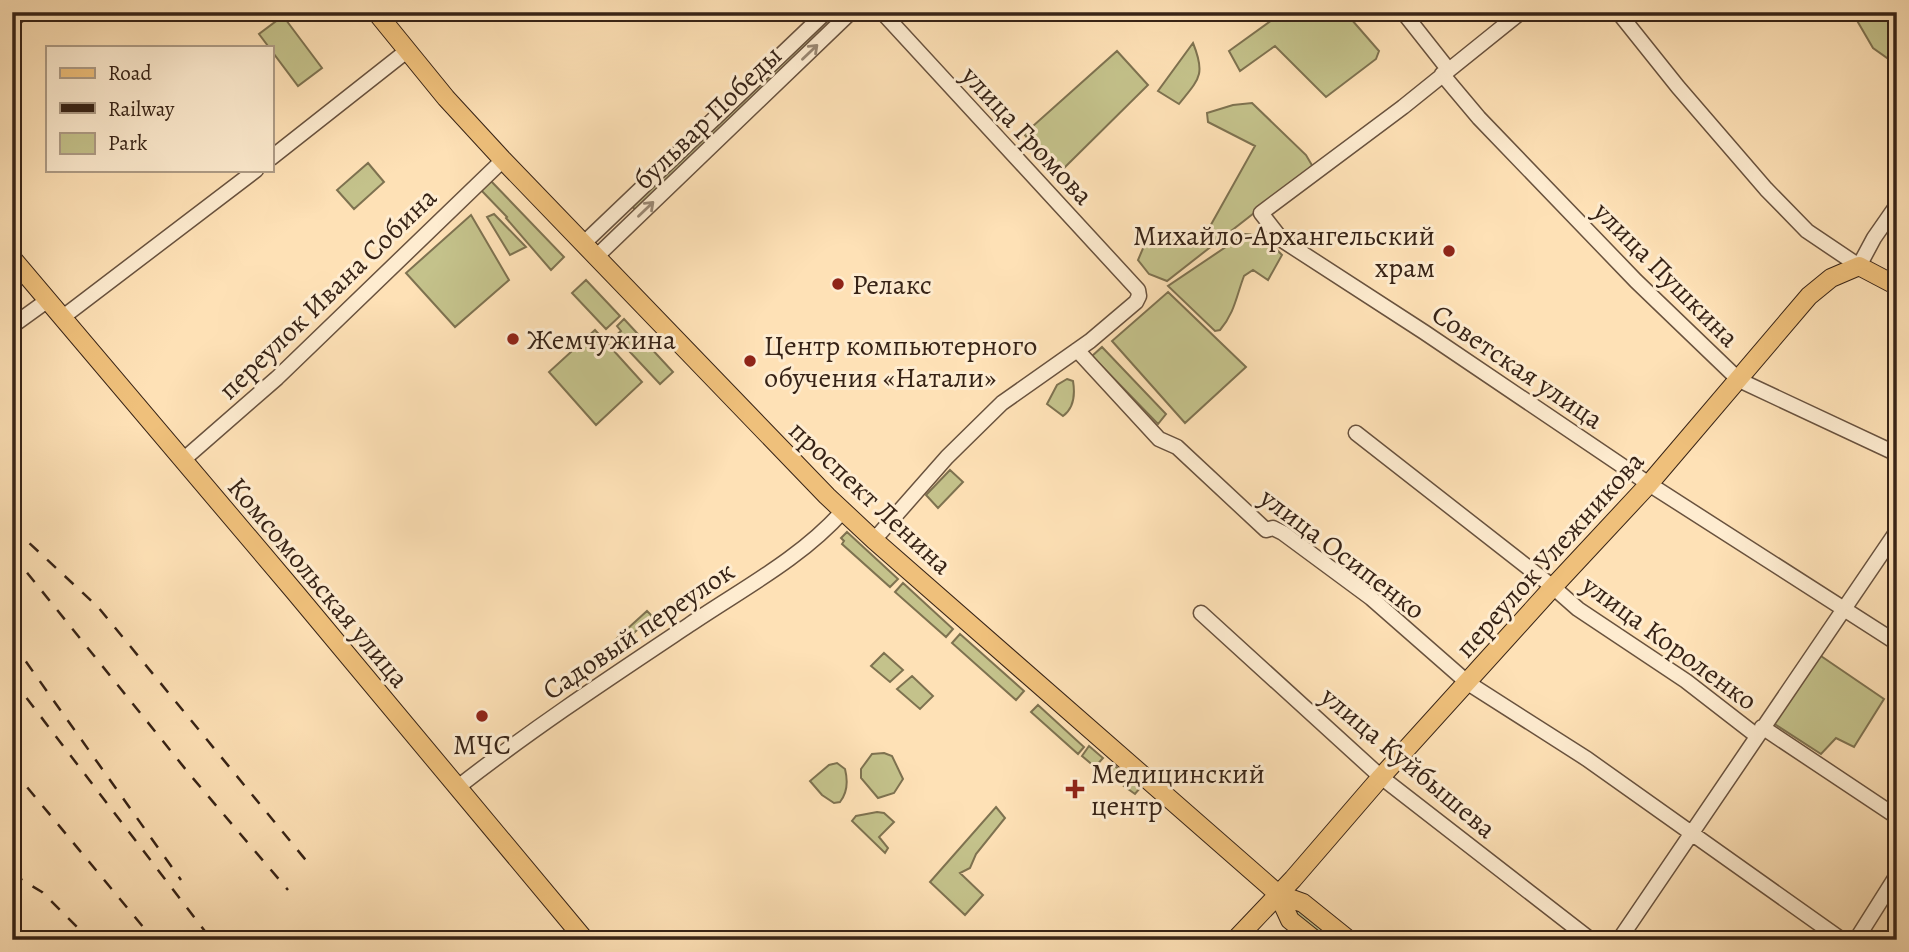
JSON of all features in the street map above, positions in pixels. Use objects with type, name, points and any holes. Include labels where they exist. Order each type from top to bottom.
[{"type":"main road","name":"проспект Ленина","points":[[376,12],[446,97],[503,160],[776,445],[843,511],[1278,894],[1299,902],[1349,940]]},
{"type":"main road","name":"Комсомольская улица","points":[[12,258],[585,940]]},
{"type":"main road","name":"переулок Улежникова","points":[[1235,940],[1649,484],[1809,296],[1830,279],[1859,266]]},
{"type":"main road","points":[[1859,266],[1897,286]]},
{"type":"main road","name":"проспект Ленина","points":[[1278,894],[1288,917],[1315,940]]},
{"type":"street","points":[[12,21],[22,12]]},
{"type":"street","name":"бульвар Победы","points":[[591,250],[826,12]]},
{"type":"street","name":"бульвар Победы","points":[[591,250],[851,12]]},
{"type":"street","name":"улица Громова","points":[[883,12],[1138,290],[1136,302],[1077,350]]},
{"type":"street","name":"улица Пушкина","points":[[1403,12],[1479,118],[1636,281],[1739,380],[1897,454]]},
{"type":"street","points":[[1445,72],[1521,12]]},
{"type":"street","points":[[1618,12],[1678,88],[1766,189],[1807,231],[1859,266],[1897,205]]},
{"type":"street","points":[[273,156],[408,50]]},
{"type":"street","name":"Советская улица","points":[[1445,72],[1403,107],[1261,213],[1282,240],[1649,484],[1897,643]]},
{"type":"street","name":"переулок Ивана Собина","points":[[183,460],[277,378],[503,160]]},
{"type":"street","points":[[62,317],[253,172]]},
{"type":"street","points":[[1830,279],[1838,252]]},
{"type":"street","points":[[12,326],[48,300]]},
{"type":"street","points":[[874,540],[947,457],[1002,404],[1077,350]]},
{"type":"street","name":"улица Осипенко","points":[[1077,350],[1159,439],[1177,447],[1266,530],[1273,528],[1283,533],[1371,598],[1468,683],[1587,760],[1842,940]]},
{"type":"street","name":"улица Короленко","points":[[1356,433],[1578,609],[1759,732],[1897,817]]},
{"type":"street","name":"Садовый переулок","points":[[458,787],[569,705],[748,587],[813,540],[843,511]]},
{"type":"street","points":[[1619,940],[1897,531]]},
{"type":"street","name":"улица Куйбышева","points":[[1201,613],[1381,777],[1591,940]]},
{"type":"street","points":[[1856,940],[1897,875]]},
{"type":"street","points":[[1288,917],[1299,902]]},
{"type":"green space","points":[[1283,12],[1345,12],[1379,51],[1376,59],[1326,97],[1275,46],[1240,71],[1229,51]]},
{"type":"green space","points":[[1852,12],[1897,12],[1897,65],[1873,48]]},
{"type":"green space","points":[[283,16],[322,68],[298,86],[273,53],[273,46],[268,46],[259,34]]},
{"type":"green space","points":[[832,16],[838,17],[637,212],[631,205]]},
{"type":"green space","points":[[1193,43],[1200,70],[1196,82],[1179,104],[1158,91]]},
{"type":"green space","points":[[1117,51],[1148,85],[1058,174],[1024,134]]},
{"type":"green space","points":[[1252,103],[1306,155],[1313,167],[1167,281],[1149,274],[1138,260],[1147,239],[1166,239],[1199,246],[1255,146],[1208,122],[1207,113],[1233,105]]},
{"type":"green space","points":[[368,163],[384,182],[354,209],[337,190]]},
{"type":"green space","points":[[490,180],[564,257],[551,270],[480,189]]},
{"type":"green space","points":[[494,214],[526,247],[510,255],[487,217]]},
{"type":"green space","points":[[471,215],[509,280],[455,327],[406,273]]},
{"type":"green space","points":[[1245,234],[1266,240],[1282,255],[1268,280],[1253,270],[1244,276],[1229,317],[1220,330],[1215,331],[1168,286]]},
{"type":"green space","points":[[586,280],[620,316],[606,329],[572,293]]},
{"type":"green space","points":[[1168,292],[1246,367],[1185,423],[1112,341]]},
{"type":"green space","points":[[624,319],[673,372],[660,384],[615,336],[621,331],[617,326]]},
{"type":"green space","points":[[595,330],[642,382],[596,425],[549,372]]},
{"type":"green space","points":[[1102,347],[1166,414],[1158,424],[1092,356]]},
{"type":"green space","points":[[1067,379],[1073,381],[1074,395],[1072,405],[1063,416],[1047,404],[1057,385]]},
{"type":"green space","points":[[950,470],[963,482],[938,508],[926,495]]},
{"type":"green space","points":[[847,532],[898,579],[890,587],[842,544],[844,541],[841,538]]},
{"type":"green space","points":[[903,583],[953,629],[946,637],[895,592]]},
{"type":"green space","points":[[647,611],[652,616],[620,646],[615,640]]},
{"type":"green space","points":[[960,634],[1024,691],[1016,700],[952,643]]},
{"type":"green space","points":[[884,653],[903,670],[890,682],[871,666]]},
{"type":"green space","points":[[1818,654],[1884,699],[1854,747],[1836,738],[1821,754],[1773,723]]},
{"type":"green space","points":[[912,676],[933,696],[920,709],[897,689]]},
{"type":"green space","points":[[1038,705],[1084,747],[1078,754],[1031,712]]},
{"type":"green space","points":[[1089,746],[1103,758],[1095,767],[1082,756]]},
{"type":"green space","points":[[884,753],[892,756],[903,779],[894,793],[878,798],[861,778],[861,769],[872,754]]},
{"type":"green space","points":[[837,763],[845,769],[847,786],[840,802],[834,803],[822,795],[810,781],[829,765]]},
{"type":"green space","points":[[1115,766],[1140,788],[1135,794],[1121,784],[1123,781],[1111,771]]},
{"type":"green space","points":[[996,807],[1005,818],[976,854],[970,868],[960,873],[983,895],[965,915],[930,882]]},
{"type":"green space","points":[[884,813],[894,822],[879,837],[888,848],[885,853],[852,821],[856,816]]},
{"type":"green space","points":[[1301,906],[1344,940],[1319,940],[1291,918]]},
{"type":"railway","points":[[12,527],[98,607],[309,864]]},
{"type":"railway","points":[[12,554],[191,776],[288,890]]},
{"type":"railway","points":[[12,642],[181,880]]},
{"type":"railway","points":[[12,679],[207,934]]},
{"type":"railway","points":[[12,769],[154,940]]},
{"type":"railway","points":[[12,850],[17,855]]},
{"type":"railway","points":[[12,874],[42,892],[81,931]]},
{"type":"place","name":"Михайло-Архангельский храм","points":[[1449,251]]},
{"type":"place","name":"Релакс","points":[[838,284]]},
{"type":"place","name":"Жемчужина","points":[[513,339]]},
{"type":"place","name":"Центр компьютерного обучения «Натали»","points":[[750,361]]},
{"type":"place","name":"МЧС","points":[[482,716]]},
{"type":"place","name":"Медицинский центр","points":[[1075,789]]}]
